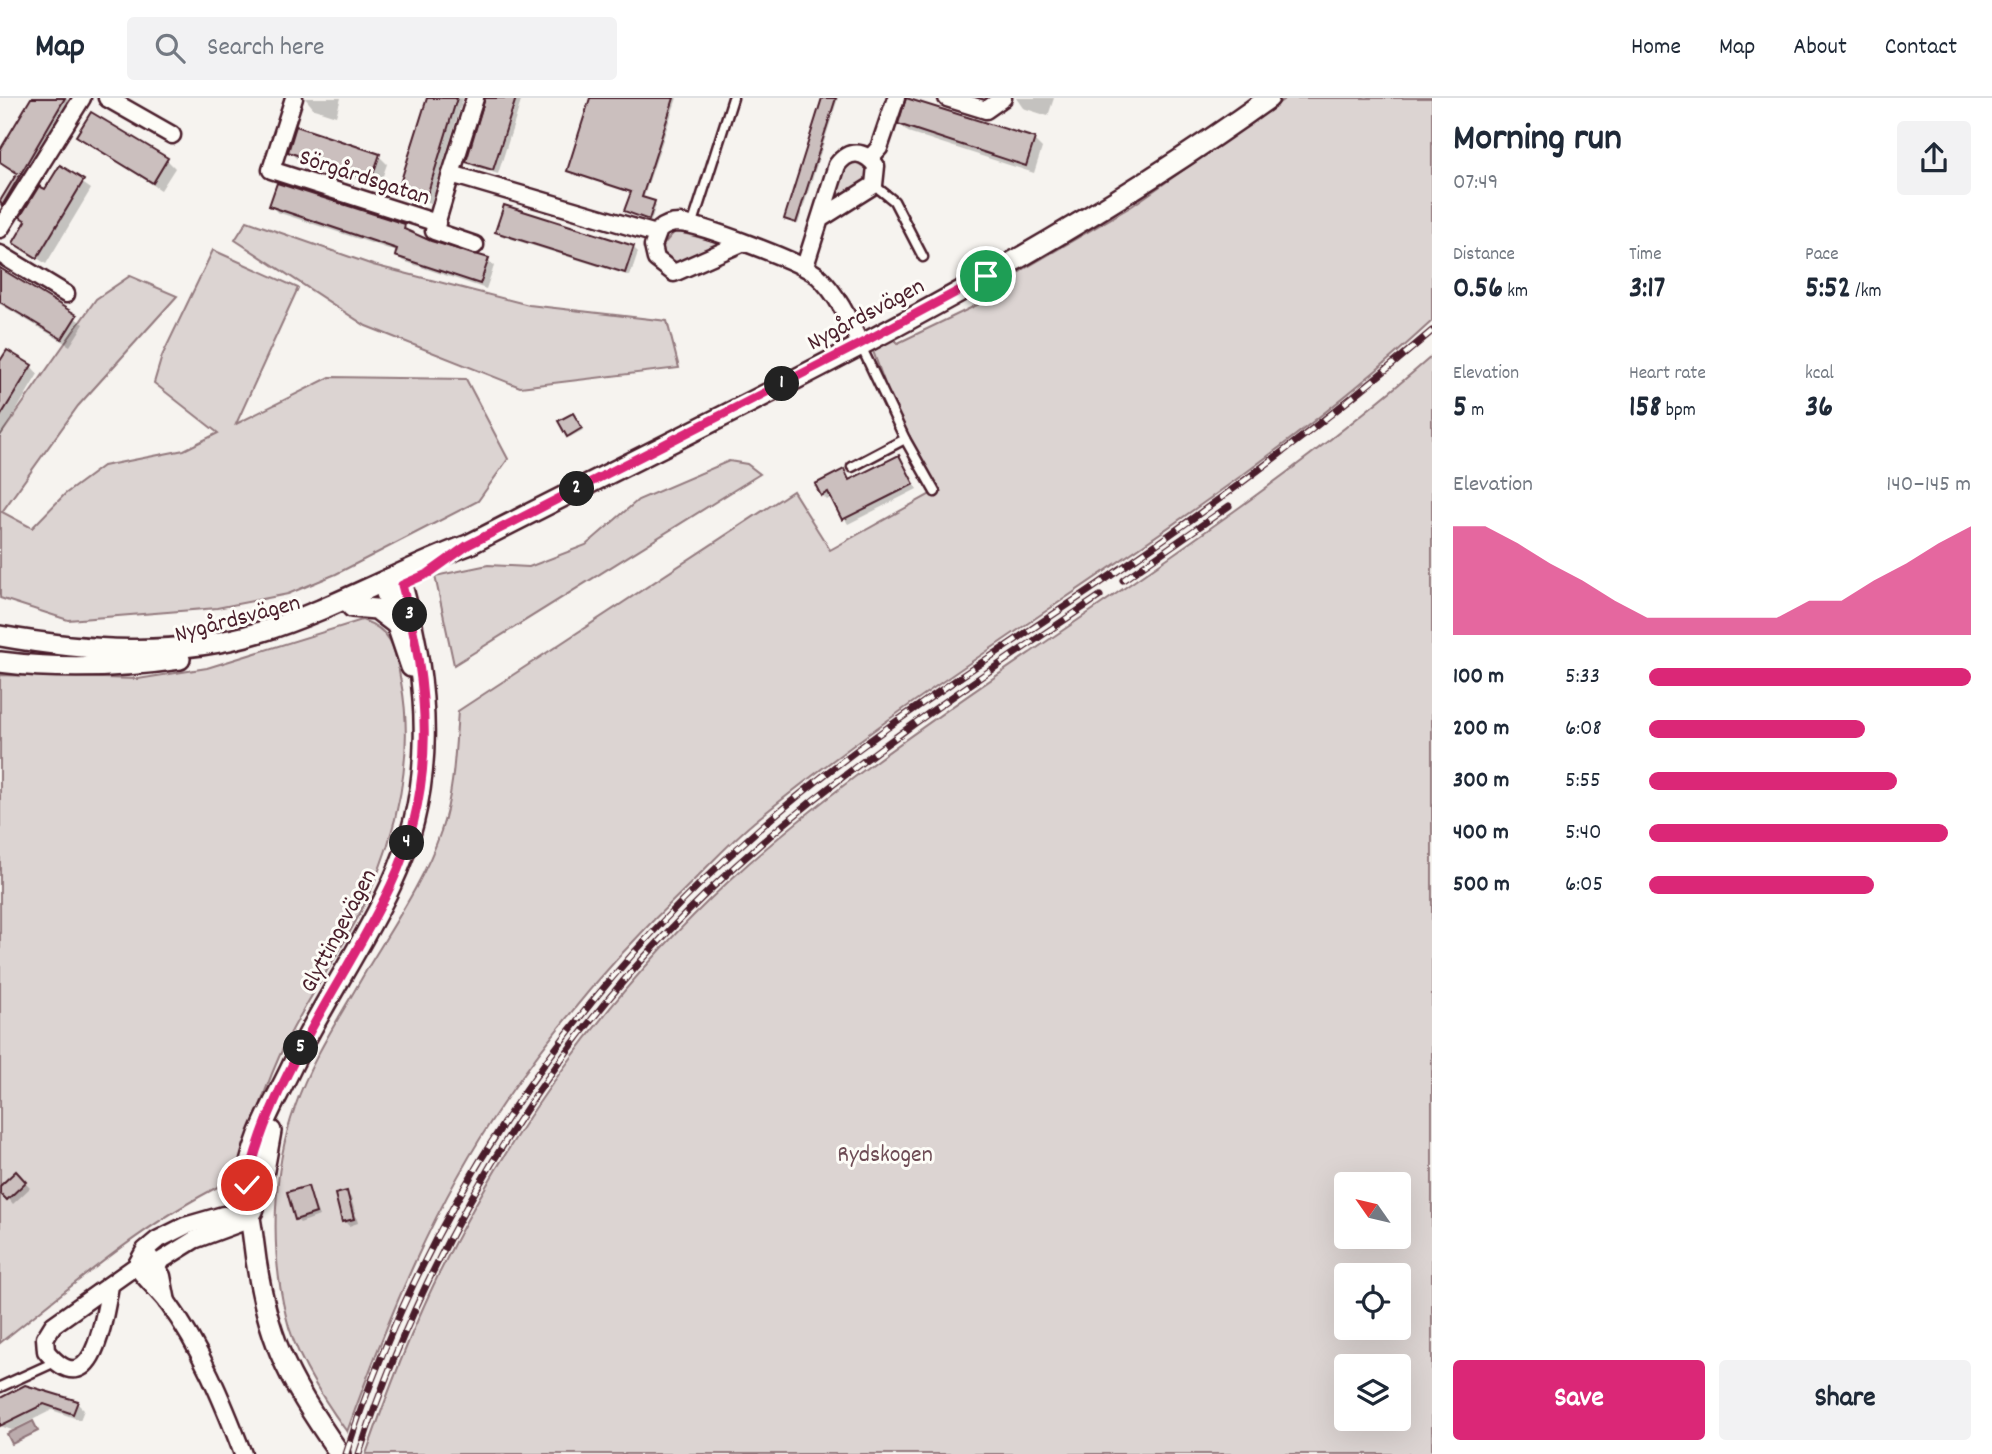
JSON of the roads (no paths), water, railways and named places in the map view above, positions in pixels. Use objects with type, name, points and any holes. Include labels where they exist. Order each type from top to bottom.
[{"type":"street","points":[[0,229],[82,98]]},
{"type":"street","points":[[107,98],[172,135]]},
{"type":"street","name":"Sörgårdsgatan","points":[[294,98],[271,170],[437,223]]},
{"type":"street","name":"Sörgårdsgatan","points":[[475,98],[434,232],[475,245]]},
{"type":"street","points":[[870,158],[879,148],[896,98]]},
{"type":"street","points":[[947,98],[986,110],[1003,98]]},
{"type":"street","name":"Nygårdsvägen","points":[[0,662],[57,669],[117,668],[212,654],[273,638],[352,607],[860,344],[1124,196],[1269,98]]},
{"type":"street","points":[[805,266],[837,165],[843,157],[861,153],[870,158],[876,166],[874,185],[820,219]]},
{"type":"street","name":"Sörgårdsgatan","points":[[451,174],[656,234]]},
{"type":"street","points":[[742,243],[674,273],[656,260],[653,246],[656,234],[671,223],[692,226],[742,243],[805,266],[836,297],[860,344]]},
{"type":"street","points":[[0,254],[66,294]]},
{"type":"street","name":"Nygårdsvägen","points":[[0,636],[70,646],[143,650],[211,643],[259,633],[392,586]]},
{"type":"street","name":"Glyttingevägen","points":[[392,586],[397,625],[414,674],[424,733]]},
{"type":"street","name":"Glyttingevägen","points":[[340,1454],[294,1386],[277,1351],[258,1279],[251,1219],[261,1187],[275,1101],[303,1044],[392,884],[415,816],[423,767],[422,669],[392,586]]},
{"type":"street","points":[[352,607],[376,609],[397,625]]},
{"type":"street","points":[[110,1286],[95,1351],[87,1363],[76,1369],[65,1368],[55,1362],[46,1351],[45,1338],[53,1325],[136,1266],[145,1250],[185,1226],[223,1215],[251,1219]]},
{"type":"street","points":[[136,1266],[154,1265],[194,1240],[251,1219]]},
{"type":"street","points":[[145,1250],[162,1276],[167,1302]]},
{"type":"street","points":[[136,1266],[167,1302],[220,1397],[243,1454]]},
{"type":"lane","points":[[692,226],[733,98]]},
{"type":"lane","points":[[874,185],[894,201],[923,257]]},
{"type":"lane","points":[[860,344],[905,439],[935,492]]},
{"type":"lane","points":[[852,467],[905,439]]},
{"type":"lane","points":[[0,1387],[55,1362]]},
{"type":"railway","points":[[346,1454],[378,1366],[415,1281],[458,1198],[507,1119],[560,1042],[619,970],[682,901],[750,837],[833,768],[920,704],[1143,554],[1228,493],[1352,398],[1432,331]]},
{"type":"railway","points":[[1123,580],[1229,506]]},
{"type":"railway","points":[[359,1454],[390,1368],[427,1284],[469,1202],[517,1124],[569,1048],[627,977],[690,910],[757,847],[798,813],[925,716],[1100,596]]},
{"type":"park label","name":"Rydskogen","points":[[885,1153]]}]
